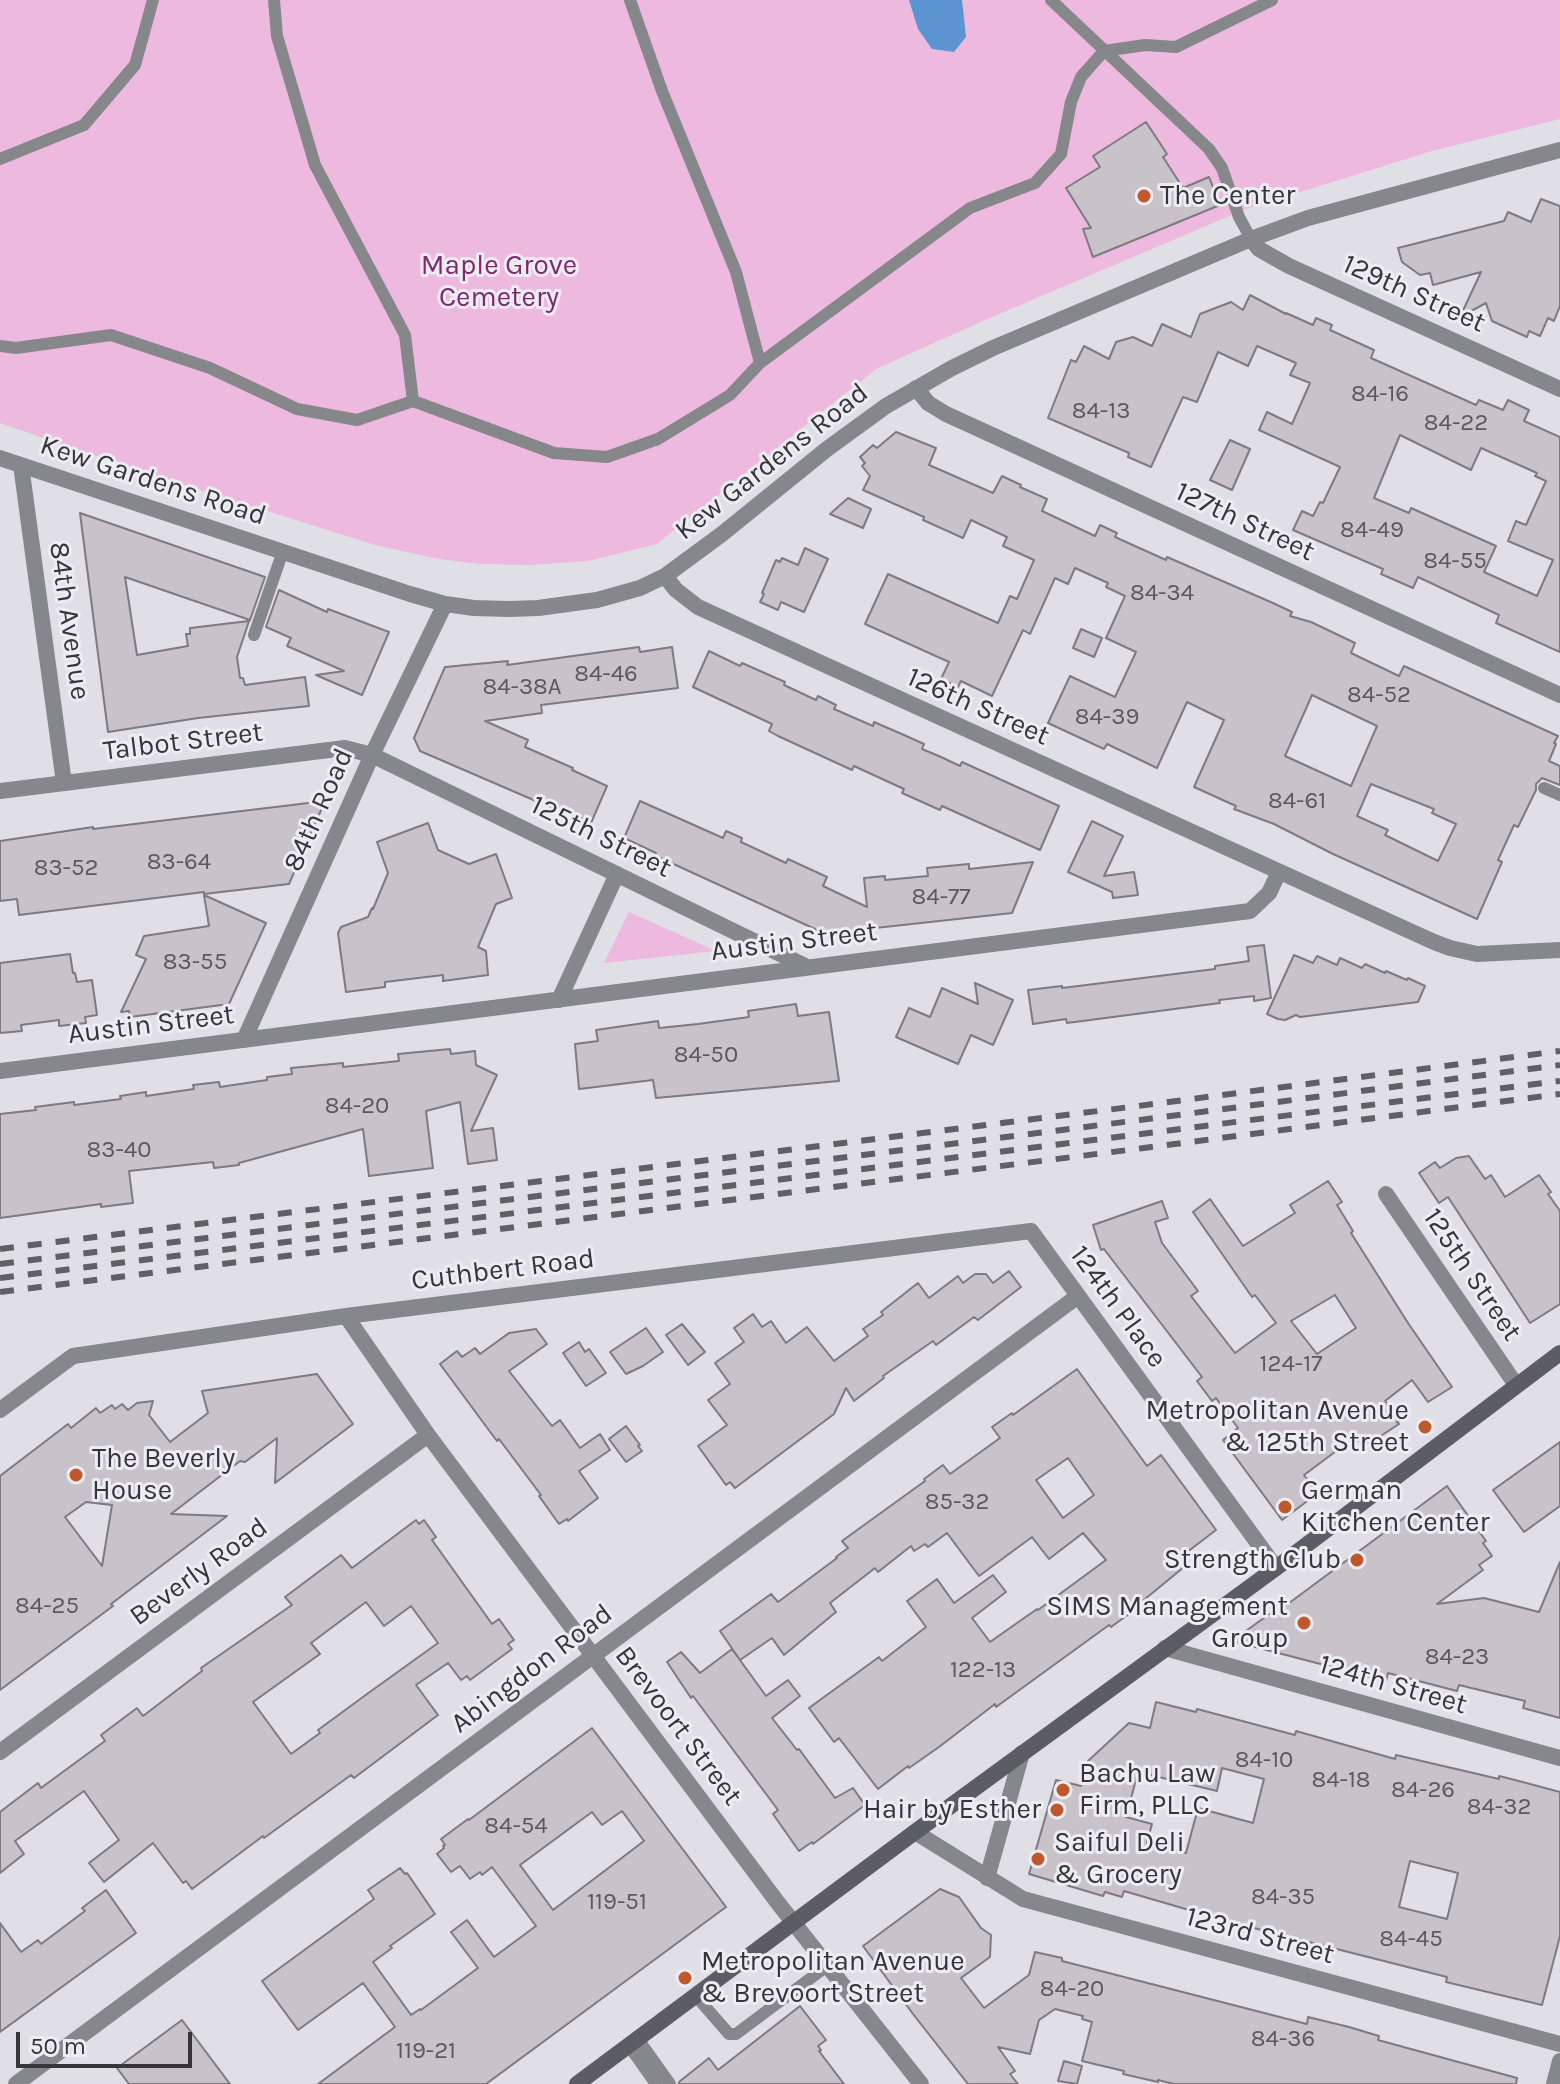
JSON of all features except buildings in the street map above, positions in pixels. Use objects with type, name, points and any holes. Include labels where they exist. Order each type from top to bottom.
[{"type":"main road","points":[[577,2084],[1276,1568],[1560,1353]]},
{"type":"street","name":"Kew Gardens Road","points":[[0,458],[445,604],[510,609],[597,600],[630,591],[665,576],[886,406],[993,348],[1308,218],[1560,150]]},
{"type":"street","name":"129th Street","points":[[1251,239],[1259,249],[1289,266],[1560,389]]},
{"type":"street","name":"127th Street","points":[[916,388],[928,403],[946,414],[1560,695]]},
{"type":"street","name":"84th Avenue","points":[[21,465],[64,783]]},
{"type":"street","name":"126th Street","points":[[665,576],[676,590],[698,607],[1279,872]]},
{"type":"street","name":"84th Road","points":[[244,1040],[372,755],[445,604]]},
{"type":"street","name":"Talbot Street","points":[[0,791],[345,748],[372,755]]},
{"type":"street","name":"125th Street","points":[[372,755],[806,967]]},
{"type":"street","points":[[1279,872],[1466,953],[1493,955],[1560,950]]},
{"type":"street","name":"Austin Street","points":[[0,1071],[1250,911],[1269,893],[1279,872]]},
{"type":"street","points":[[559,1000],[617,874]]},
{"type":"street","name":"125th Street","points":[[1386,1194],[1516,1385]]},
{"type":"street","name":"124th Place","points":[[1031,1231],[1276,1568]]},
{"type":"street","name":"Cuthbert Road","points":[[0,1410],[73,1356],[346,1316],[1031,1231]]},
{"type":"street","name":"Abingdon Road","points":[[16,2084],[1078,1296]]},
{"type":"street","name":"Brevoort Street","points":[[346,1316],[428,1435],[793,1924],[921,2084]]},
{"type":"street","name":"Beverly Road","points":[[0,1752],[428,1435]]},
{"type":"street","name":"124th Street","points":[[1165,1648],[1560,1758]]},
{"type":"street","points":[[987,1878],[1022,1753]]},
{"type":"street","name":"123rd Street","points":[[915,1832],[1023,1899],[1560,2044]]},
{"type":"street","points":[[1554,2084],[1560,2061]]},
{"type":"lane","points":[[0,159],[84,125],[135,65],[153,0]]},
{"type":"lane","points":[[274,0],[277,36],[315,165],[405,335],[413,401]]},
{"type":"lane","points":[[630,0],[662,91],[736,272],[760,363]]},
{"type":"lane","points":[[1051,0],[1209,149],[1222,168],[1239,217],[1251,239]]},
{"type":"lane","points":[[0,346],[16,348],[111,335],[210,368],[297,409],[357,420],[413,401],[554,453],[607,457],[658,439],[730,395],[760,363],[970,208],[1035,183],[1061,154],[1071,102],[1081,77],[1104,51],[1145,45],[1176,47],[1272,0]]},
{"type":"lane","points":[[254,635],[283,551]]},
{"type":"lane","points":[[1544,788],[1560,795]]},
{"type":"lane","points":[[696,1996],[729,2034],[736,2034],[827,1966]]},
{"type":"lane","points":[[633,2042],[656,2084]]},
{"type":"lane","points":[[633,2042],[670,2084]]},
{"type":"green space","name":"Maple Grove Cemetery","points":[[0,0],[1560,0],[1560,119],[1432,151],[1246,209],[876,369],[657,544],[588,561],[531,565],[481,564],[439,559],[375,545],[0,423]]},
{"type":"green space","points":[[629,912],[716,951],[604,963]]},
{"type":"water","points":[[909,0],[962,0],[966,37],[954,52],[932,49],[918,29]]},
{"type":"railway","points":[[0,1249],[1560,1051]]},
{"type":"railway","points":[[0,1264],[1560,1065]]},
{"type":"railway","points":[[0,1278],[1560,1081]]},
{"type":"railway","points":[[0,1292],[1560,1094]]},
{"type":"place","name":"The Center","points":[[1144,196]]},
{"type":"place","name":"Metropolitan Avenue & 125th Street","points":[[1425,1427]]},
{"type":"place","name":"The Beverly House","points":[[76,1475]]},
{"type":"place","name":"German Kitchen Center","points":[[1285,1507]]},
{"type":"place","name":"Strength Club","points":[[1357,1560]]},
{"type":"place","name":"SIMS Management Group","points":[[1304,1623]]},
{"type":"place","name":"Bachu Law Firm, PLLC","points":[[1063,1790]]},
{"type":"place","name":"Hair by Esther","points":[[1057,1810]]},
{"type":"place","name":"Saiful Deli & Grocery","points":[[1038,1859]]},
{"type":"place","name":"Metropolitan Avenue & Brevoort Street","points":[[685,1978]]}]
